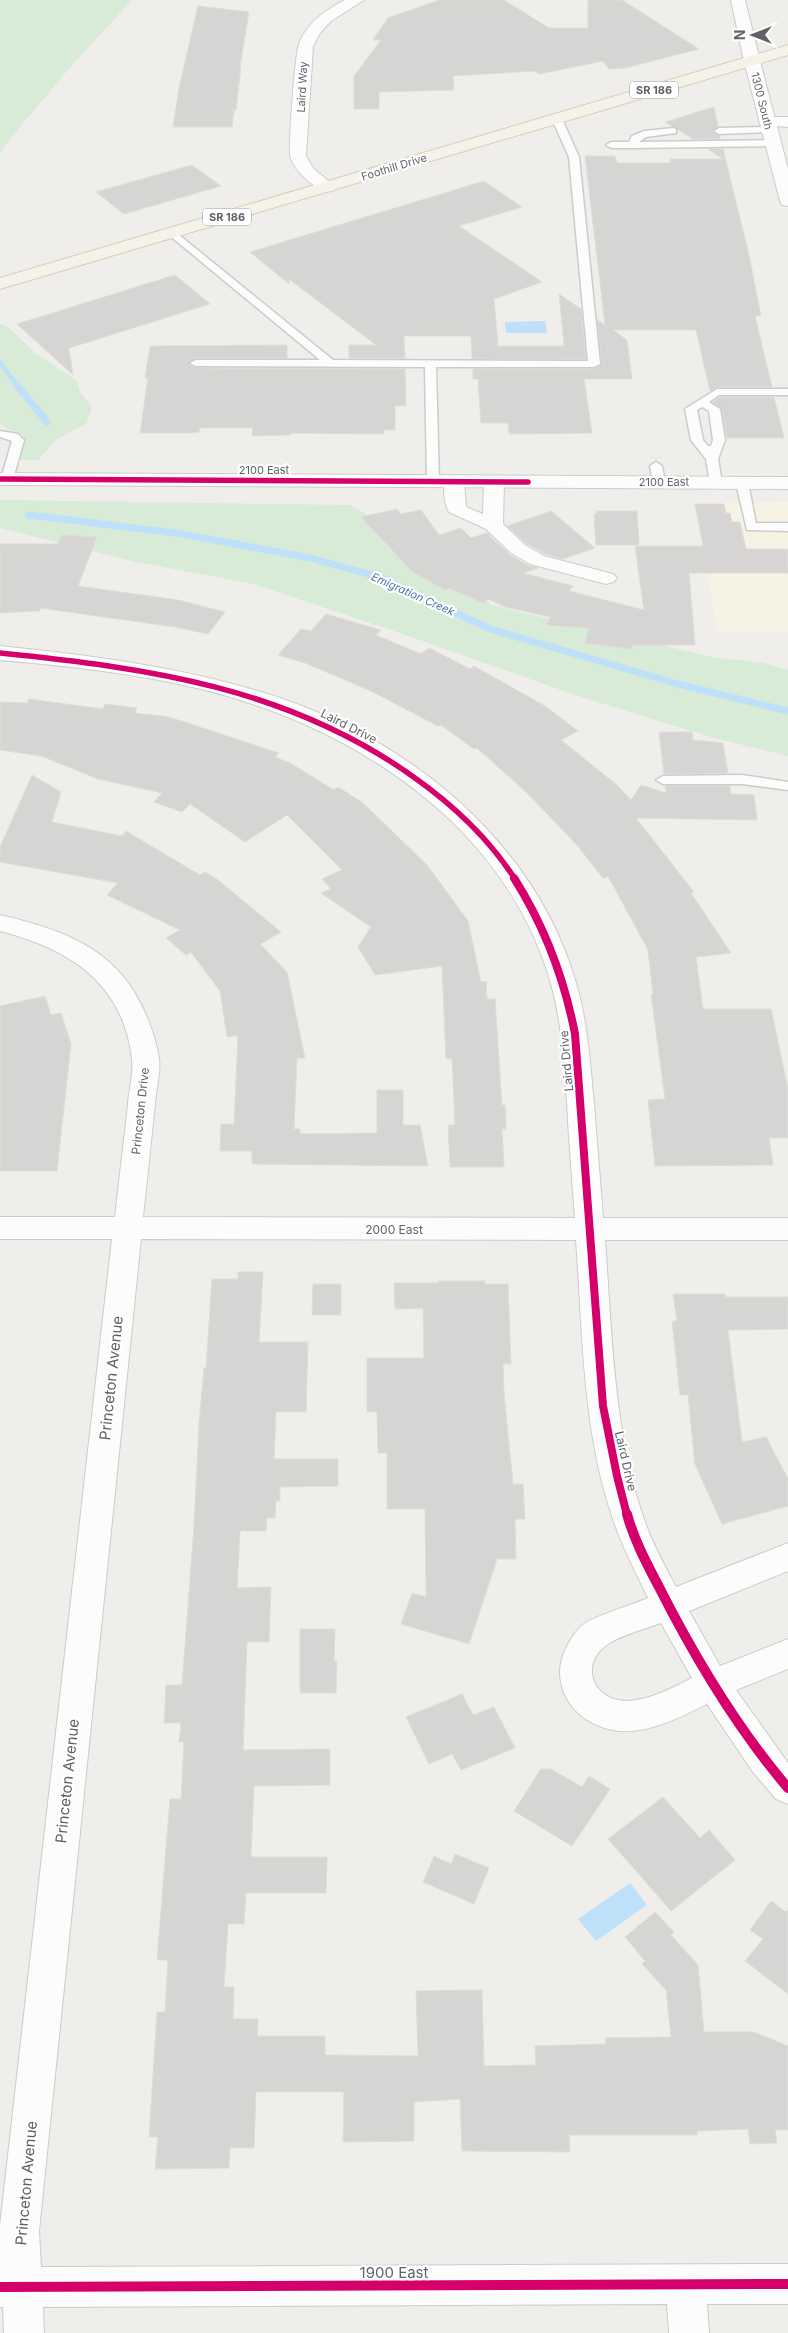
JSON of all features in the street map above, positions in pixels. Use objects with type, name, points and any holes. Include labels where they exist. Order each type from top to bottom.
[{"type":"main road","name":"Foothill Drive","points":[[0,284],[788,50]]},
{"type":"street","name":"Laird Way","points":[[327,188],[306,171],[298,156],[305,46],[310,34],[320,22],[333,12],[357,0]]},
{"type":"street","name":"1300 South","points":[[738,0],[788,201]]},
{"type":"street","points":[[770,132],[788,122]]},
{"type":"street","name":"2100 East","points":[[4,479],[494,482],[658,474],[716,483],[788,483]]},
{"type":"street","points":[[454,482],[456,508],[464,514],[492,525],[518,549],[537,560],[606,578]]},
{"type":"street","points":[[492,525],[494,482]]},
{"type":"street","name":"Laird Drive","points":[[0,653],[138,669],[206,683],[272,703],[329,726],[388,759],[434,791],[489,845],[517,881],[544,929],[564,982],[575,1034],[603,1406],[609,1441],[629,1521],[642,1553],[668,1605],[713,1685],[765,1761],[788,1788]]},
{"type":"street","name":"Princeton Drive","points":[[0,924],[41,933],[66,943],[106,973],[122,991],[133,1012],[142,1036],[146,1060],[127,1228]]},
{"type":"street","name":"2000 East","points":[[0,1228],[788,1229]]},
{"type":"street","name":"Princeton Avenue","points":[[24,2333],[11,2287],[19,2231],[127,1228]]},
{"type":"street","points":[[788,1556],[596,1634],[586,1641],[579,1651],[574,1663],[574,1675],[578,1688],[598,1708],[612,1714],[626,1716],[640,1714],[680,1700],[788,1654]]},
{"type":"street","points":[[685,2284],[689,2333]]},
{"type":"street","name":"1900 East","points":[[11,2287],[788,2284]]},
{"type":"lane","points":[[196,363],[594,364],[574,158],[557,119]]},
{"type":"lane","points":[[633,145],[635,138],[644,134],[673,131]]},
{"type":"lane","points":[[719,131],[770,132]]},
{"type":"lane","points":[[611,145],[633,145],[770,132]]},
{"type":"lane","points":[[173,232],[330,363]]},
{"type":"lane","points":[[430,364],[433,482]]},
{"type":"lane","points":[[716,483],[702,403],[717,392],[788,392]]},
{"type":"lane","points":[[0,434],[14,436],[18,440],[4,479]]},
{"type":"lane","points":[[742,483],[751,527],[788,527]]},
{"type":"lane","points":[[663,780],[746,780],[773,782],[788,786]]},
{"type":"shaded area","points":[[788,502],[788,631],[717,631],[696,503]]},
{"type":"green space","points":[[0,0],[132,0],[72,65],[0,153]]},
{"type":"green space","points":[[0,324],[8,327],[35,353],[76,380],[80,392],[92,407],[87,423],[57,439],[38,460],[20,460],[24,435],[5,428],[0,422]]},
{"type":"green space","points":[[0,500],[350,505],[445,559],[491,605],[712,657],[764,663],[788,670],[788,756],[714,738],[578,696],[400,633],[253,584],[132,561],[0,528]]},
{"type":"water","points":[[545,321],[547,333],[506,333],[505,322]]},
{"type":"water","points":[[630,1883],[647,1905],[596,1941],[578,1919]]},
{"type":"building","points":[[439,0],[504,0],[549,28],[588,28],[588,0],[622,0],[699,49],[625,68],[609,69],[603,61],[539,74],[535,71],[453,76],[454,90],[379,92],[379,109],[354,109],[354,76],[381,40],[373,40],[388,18]]},
{"type":"building","points":[[198,6],[249,12],[232,127],[173,127],[179,88]]},
{"type":"building","points":[[714,107],[718,126],[712,132],[720,136],[720,139],[693,139],[665,122]]},
{"type":"building","points":[[708,149],[723,149],[749,255],[761,316],[755,316],[772,387],[717,387],[710,391],[696,330],[613,330],[627,340],[632,379],[584,379],[592,433],[509,434],[508,423],[481,423],[478,379],[473,379],[473,369],[594,369],[602,365],[597,320],[605,325],[585,156],[615,156],[617,163],[670,163],[670,159],[723,159]]},
{"type":"building","points":[[192,165],[221,186],[124,214],[96,192]]},
{"type":"building","points":[[484,181],[522,207],[459,226],[542,282],[494,299],[498,346],[564,346],[559,294],[581,309],[586,359],[472,359],[471,336],[404,336],[405,358],[349,358],[349,345],[376,345],[289,279],[289,284],[250,252]]},
{"type":"building","points":[[175,275],[210,304],[69,348],[73,375],[17,324]]},
{"type":"building","points":[[287,345],[287,358],[196,358],[188,364],[196,368],[405,369],[406,406],[395,406],[395,430],[384,430],[384,434],[291,433],[291,435],[252,436],[253,428],[200,428],[199,432],[189,433],[140,433],[148,378],[145,378],[150,346]]},
{"type":"building","points":[[720,397],[774,397],[784,438],[727,438],[722,409],[713,402]]},
{"type":"building","points":[[695,504],[724,504],[726,513],[730,513],[732,522],[740,522],[746,549],[788,549],[788,573],[689,573],[695,645],[633,645],[632,649],[585,643],[589,628],[546,625],[551,617],[505,607],[488,599],[483,603],[449,588],[445,590],[413,572],[361,517],[397,509],[401,514],[421,510],[439,535],[461,528],[471,538],[487,533],[510,555],[529,566],[538,568],[523,573],[573,586],[569,591],[644,610],[635,546],[703,546]]},
{"type":"building","points":[[551,511],[595,548],[563,559],[545,554],[526,543],[507,526]]},
{"type":"building","points":[[596,511],[637,511],[639,545],[596,545],[594,514],[597,514]]},
{"type":"building","points":[[62,535],[97,537],[78,586],[178,600],[225,612],[208,634],[175,627],[40,608],[40,611],[0,613],[0,544],[58,544]]},
{"type":"building","points":[[326,614],[381,630],[376,635],[421,654],[429,648],[470,669],[474,666],[545,706],[578,731],[561,740],[617,785],[631,800],[641,785],[666,793],[665,786],[730,786],[731,794],[754,795],[757,820],[636,818],[694,892],[691,893],[731,953],[696,957],[703,1009],[771,1009],[788,1089],[788,1138],[769,1138],[773,1165],[655,1166],[648,1100],[665,1099],[651,994],[653,994],[648,950],[608,876],[603,878],[576,844],[526,792],[477,748],[474,749],[441,725],[438,726],[371,691],[305,663],[278,655],[301,629],[311,631]]},
{"type":"building","points":[[29,699],[103,709],[105,704],[137,708],[135,713],[169,717],[279,753],[275,757],[290,763],[334,790],[338,787],[363,803],[427,865],[468,921],[481,982],[486,981],[487,999],[495,999],[502,1105],[505,1105],[506,1129],[502,1129],[504,1167],[450,1167],[448,1125],[455,1125],[452,1059],[446,1059],[442,966],[375,975],[358,947],[371,927],[321,893],[331,889],[322,879],[342,870],[287,815],[245,842],[190,804],[182,812],[154,802],[162,793],[98,779],[41,756],[0,750],[0,702],[27,703]]},
{"type":"building","points":[[659,732],[692,732],[693,740],[723,743],[728,773],[664,774]]},
{"type":"building","points":[[32,775],[61,792],[52,822],[122,836],[126,831],[200,875],[205,872],[217,879],[281,932],[260,944],[287,972],[305,1058],[297,1058],[294,1129],[300,1129],[300,1134],[377,1133],[377,1090],[403,1090],[403,1125],[420,1125],[428,1166],[252,1164],[252,1151],[220,1151],[221,1124],[234,1124],[238,1035],[227,1037],[220,991],[191,952],[186,955],[166,938],[180,930],[107,895],[118,883],[0,862],[0,847]]},
{"type":"building","points":[[45,996],[51,1015],[61,1013],[71,1044],[57,1171],[0,1171],[0,1006]]},
{"type":"building","points":[[238,1272],[263,1272],[259,1342],[308,1342],[306,1412],[276,1412],[274,1459],[338,1459],[338,1486],[280,1487],[280,1501],[276,1501],[275,1518],[267,1518],[266,1531],[240,1531],[237,1588],[271,1587],[269,1642],[247,1642],[243,1750],[330,1749],[330,1785],[254,1786],[251,1857],[327,1857],[326,1893],[246,1893],[244,1924],[228,1924],[224,1987],[234,1987],[233,2019],[258,2019],[257,2036],[325,2036],[325,2055],[418,2056],[416,1991],[482,1990],[484,2066],[536,2065],[535,2046],[606,2044],[605,2038],[671,2037],[666,1990],[642,1964],[645,1961],[625,1937],[655,1912],[674,1932],[671,1935],[698,1965],[704,2032],[754,2032],[788,2046],[788,2130],[775,2130],[777,2143],[750,2144],[748,2129],[697,2131],[697,2135],[569,2135],[570,2152],[462,2151],[460,2099],[414,2102],[414,2141],[343,2142],[344,2092],[256,2092],[254,2148],[230,2148],[229,2168],[155,2169],[158,2137],[149,2137],[157,2012],[165,2012],[168,1960],[157,1960],[170,1799],[181,1799],[184,1742],[179,1742],[181,1723],[164,1723],[166,1685],[182,1685],[194,1526],[199,1423],[204,1368],[206,1368],[212,1279],[238,1279]]},
{"type":"building","points":[[438,1281],[485,1281],[485,1284],[508,1284],[511,1364],[503,1364],[504,1393],[513,1484],[523,1484],[525,1519],[515,1519],[516,1559],[497,1559],[469,1644],[401,1624],[412,1593],[426,1597],[425,1509],[387,1509],[387,1453],[378,1453],[377,1412],[367,1412],[367,1358],[424,1358],[423,1308],[395,1309],[394,1283],[438,1283]]},
{"type":"building","points":[[313,1284],[341,1284],[341,1315],[312,1315]]},
{"type":"building","points":[[673,1294],[725,1294],[725,1297],[788,1297],[788,1329],[728,1330],[742,1442],[766,1437],[788,1479],[788,1506],[722,1524],[695,1464],[688,1395],[680,1395],[672,1321],[677,1321]]},
{"type":"building","points":[[300,1629],[335,1629],[336,1693],[300,1693]]},
{"type":"building","points":[[462,1694],[473,1715],[494,1707],[515,1748],[461,1770],[452,1754],[429,1764],[406,1717]]},
{"type":"building","points":[[541,1769],[551,1769],[582,1787],[589,1776],[610,1789],[572,1846],[514,1811]]},
{"type":"building","points":[[663,1797],[700,1838],[709,1830],[735,1860],[671,1911],[608,1839]]},
{"type":"building","points":[[455,1854],[489,1868],[474,1904],[423,1882],[434,1856],[451,1864]]},
{"type":"building","points":[[771,1901],[786,1912],[788,1909],[788,1994],[745,1961],[763,1939],[750,1930]]},
{"type":"waterway","name":"Emigration Creek","points":[[0,363],[17,385]]},
{"type":"waterway","name":"Emigration Creek","points":[[16,384],[47,422]]},
{"type":"waterway","name":"Emigration Creek","points":[[29,515],[182,534],[310,558],[379,577],[490,629],[678,684],[788,711]]},
{"type":"cycle path","points":[[0,479],[528,482]]},
{"type":"cycle path","points":[[0,653],[52,658],[179,677],[253,696],[300,714],[347,735],[392,762],[434,792],[472,826],[505,864],[532,906],[547,937],[564,984],[575,1034],[603,1406],[617,1476],[629,1521],[642,1553],[668,1605],[713,1685],[765,1761],[788,1788]]},
{"type":"cycle path","points":[[0,2287],[788,2284]]}]
